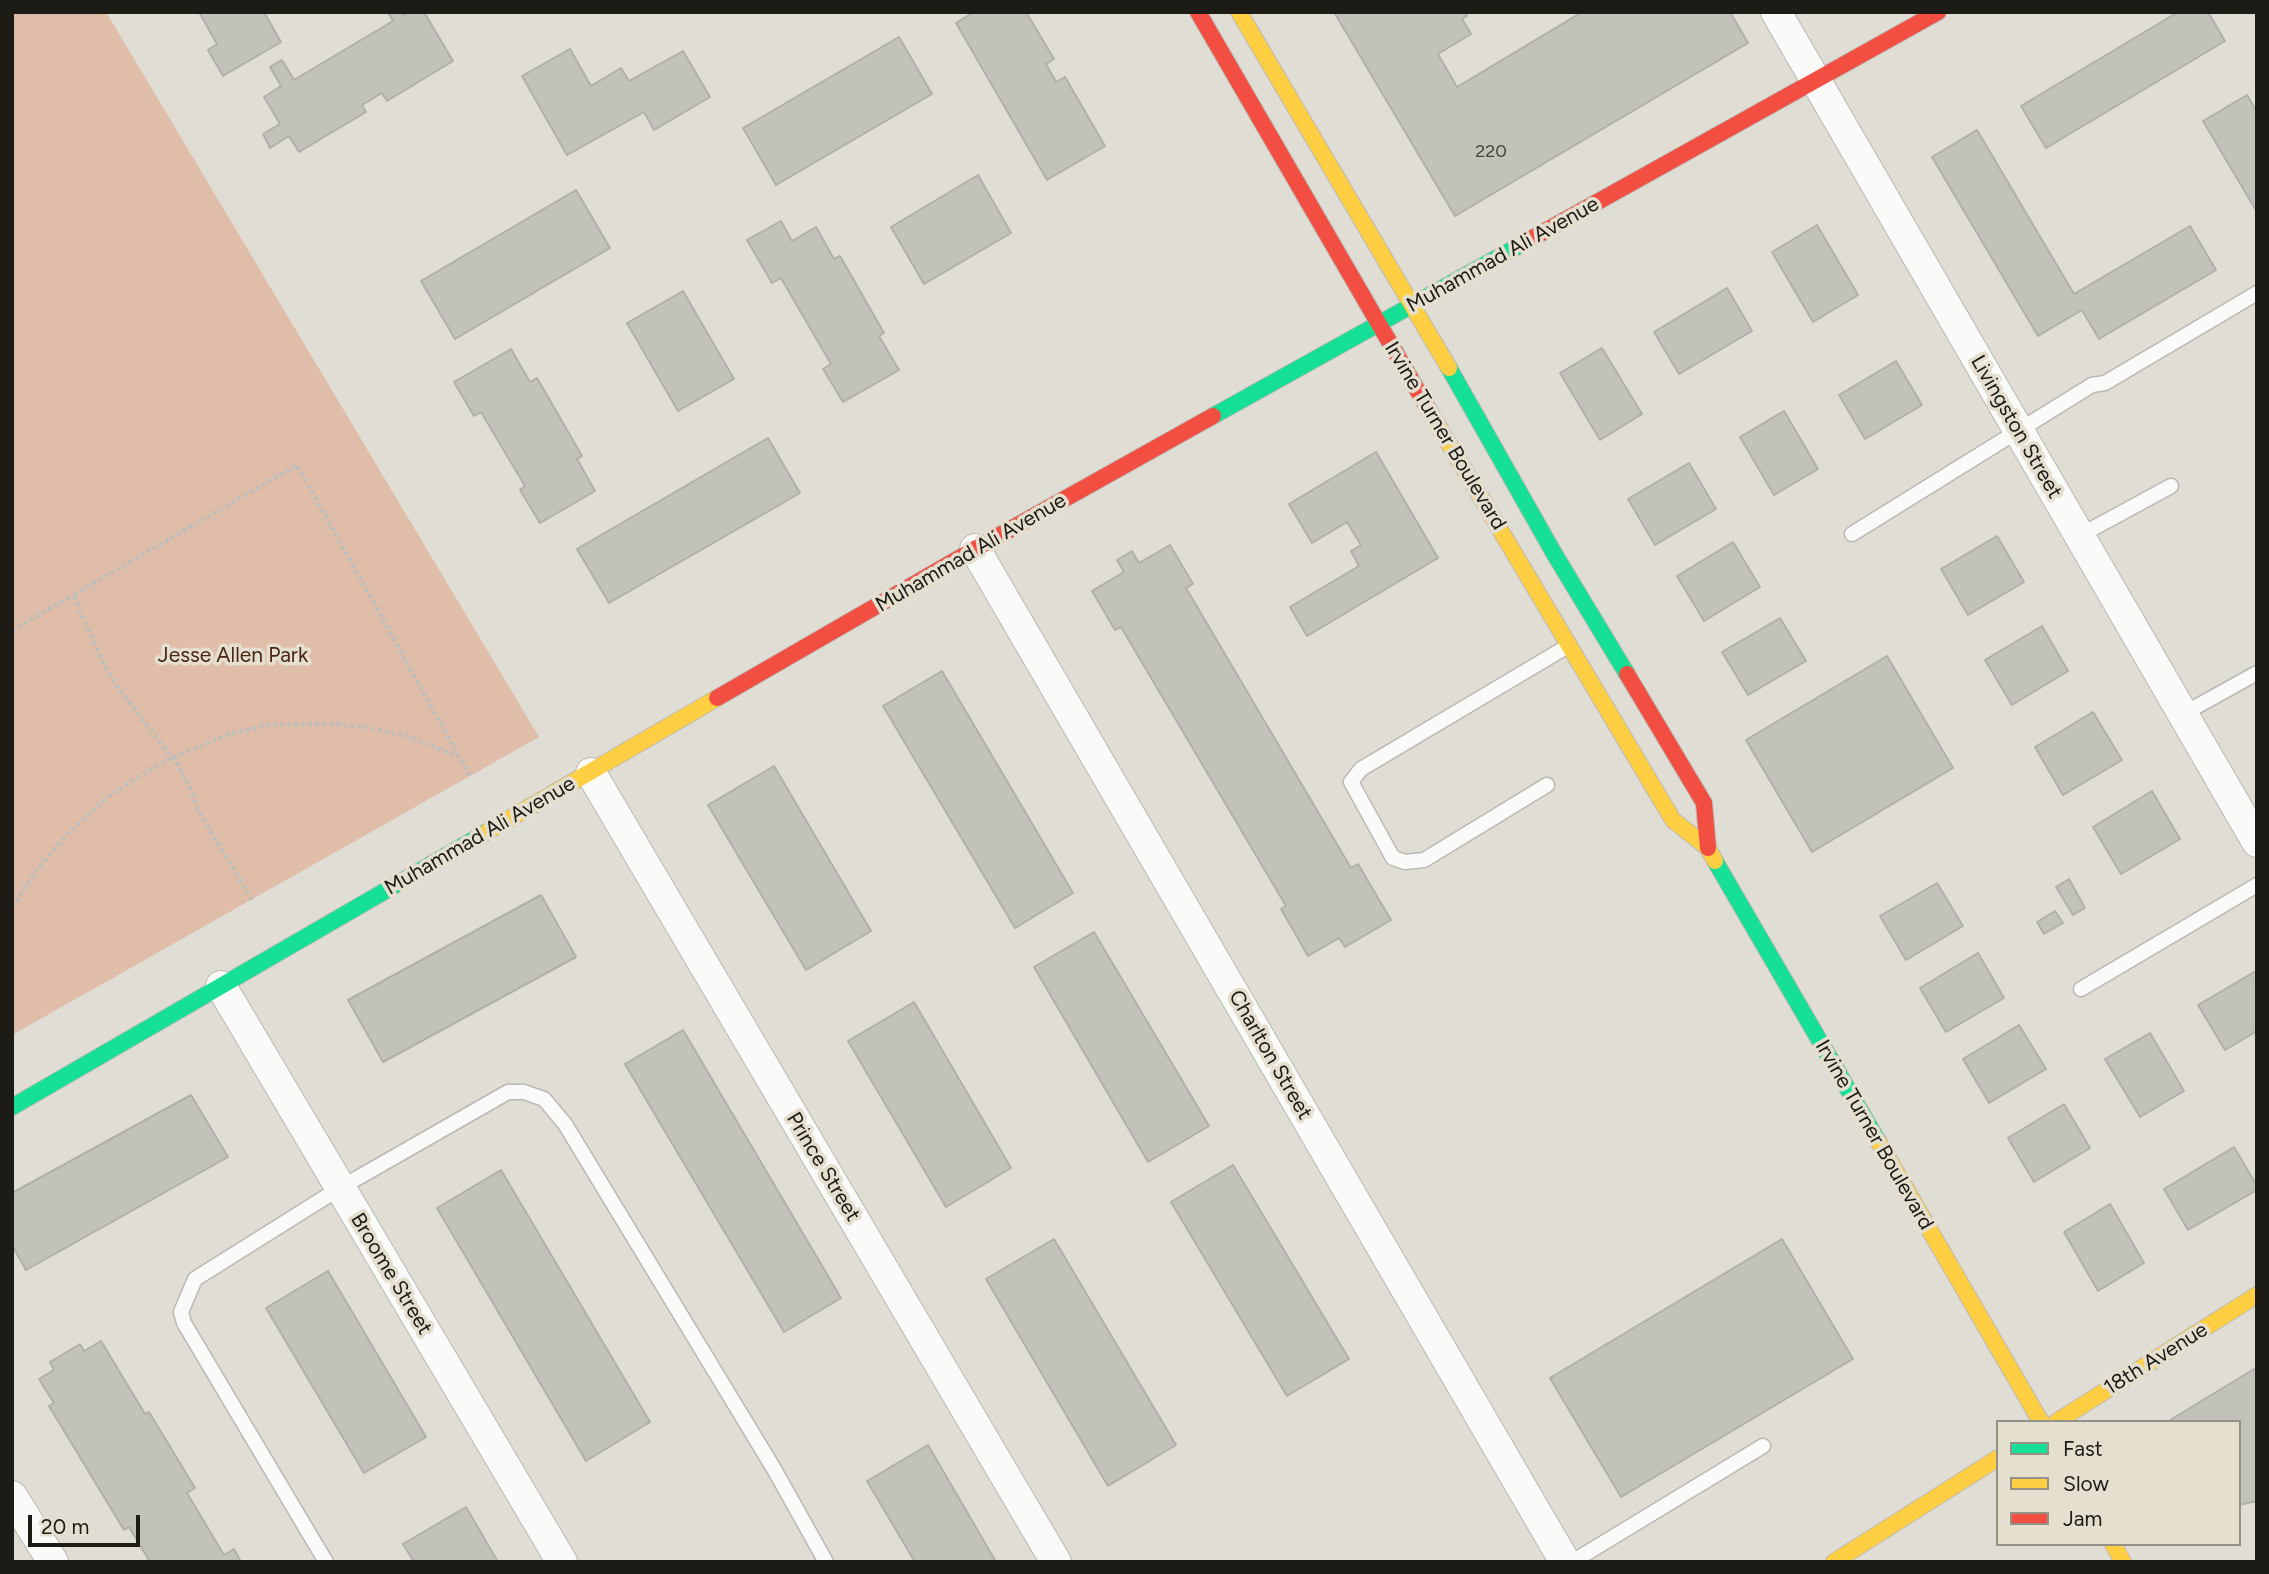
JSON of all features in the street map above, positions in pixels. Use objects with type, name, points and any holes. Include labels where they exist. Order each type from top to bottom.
[{"type":"main road","name":"Irvine Turner Boulevard","points":[[1198,12],[1378,325],[1673,820],[1708,848],[2040,1420]]},
{"type":"main road","name":"Irvine Turner Boulevard","points":[[1239,12],[1413,304],[1555,555],[1704,803],[1708,848]]},
{"type":"main road","name":"Muhammad Ali Avenue","points":[[12,1107],[975,549],[1938,12]]},
{"type":"main road","name":"18th Avenue","points":[[2059,1420],[2257,1295]]},
{"type":"main road","points":[[1834,1562],[1996,1459]]},
{"type":"main road","points":[[2114,1546],[2123,1562]]},
{"type":"street","name":"Livingston Street","points":[[1776,12],[2257,842]]},
{"type":"street","name":"Charlton Street","points":[[975,549],[1565,1562]]},
{"type":"street","name":"Prince Street","points":[[591,773],[1056,1562]]},
{"type":"street","name":"Broome Street","points":[[221,986],[562,1562]]},
{"type":"street","points":[[12,1496],[52,1562]]},
{"type":"lane","points":[[1852,534],[2092,385],[2105,383],[2257,293]]},
{"type":"lane","points":[[2079,536],[2171,486]]},
{"type":"lane","points":[[1547,785],[1424,860],[1405,862],[1393,858],[1350,782],[1361,769],[1569,645]]},
{"type":"lane","points":[[2183,714],[2257,673]]},
{"type":"lane","points":[[2081,989],[2257,885]]},
{"type":"lane","points":[[326,1562],[184,1323],[181,1312],[195,1279],[340,1188],[508,1091],[544,1099],[565,1125],[774,1469],[826,1562]]},
{"type":"lane","points":[[1572,1562],[1763,1446]]},
{"type":"path","points":[[12,632],[297,465],[470,776]]},
{"type":"path","points":[[73,596],[106,668],[118,688],[172,758],[190,788],[198,810],[252,900]]},
{"type":"path","points":[[12,907],[38,868],[69,832],[107,798],[172,758],[227,735],[266,725],[300,723],[367,727],[406,736],[459,757]]},
{"type":"green space","name":"Jesse Allen Park","points":[[12,12],[106,12],[539,737],[12,1035]]},
{"type":"building","points":[[199,12],[264,12],[281,42],[223,76],[208,50],[217,44]]},
{"type":"building","points":[[388,12],[402,12],[404,15],[409,12],[424,12],[453,61],[387,101],[382,93],[362,105],[366,112],[299,152],[289,136],[270,148],[263,134],[280,124],[264,97],[281,86],[270,67],[282,60],[294,80],[393,21]]},
{"type":"building","points":[[974,12],[1026,12],[1054,59],[1046,64],[1056,82],[1065,77],[1105,146],[1047,180],[956,23]]},
{"type":"building","points":[[1334,12],[1465,12],[1467,16],[1462,19],[1471,34],[1438,54],[1457,87],[1582,12],[1730,12],[1748,43],[1455,216]]},
{"type":"building","points":[[2178,12],[2208,12],[2225,41],[2046,148],[2021,106]]},
{"type":"building","points":[[899,37],[932,94],[776,185],[743,128]]},
{"type":"building","points":[[570,49],[591,86],[621,68],[629,81],[683,51],[710,97],[654,130],[644,112],[567,155],[522,76]]},
{"type":"building","points":[[2247,95],[2257,112],[2257,212],[2203,121]]},
{"type":"building","points":[[1977,130],[2074,294],[2190,226],[2216,270],[2099,339],[2082,310],[2038,336],[1932,157]]},
{"type":"building","points":[[978,175],[1011,233],[924,284],[891,227]]},
{"type":"building","points":[[576,190],[610,248],[455,339],[421,281]]},
{"type":"building","points":[[781,221],[792,241],[816,227],[834,259],[840,256],[884,333],[879,336],[899,370],[843,402],[823,369],[831,364],[781,278],[772,283],[747,240]]},
{"type":"building","points":[[1817,225],[1858,295],[1813,322],[1772,252]]},
{"type":"building","points":[[1727,288],[1752,331],[1679,374],[1654,332]]},
{"type":"building","points":[[683,291],[734,379],[678,411],[627,323]]},
{"type":"building","points":[[1602,348],[1642,414],[1600,440],[1560,373]]},
{"type":"building","points":[[511,349],[530,382],[537,378],[582,456],[577,459],[595,491],[540,523],[520,490],[525,486],[481,412],[474,416],[454,382]]},
{"type":"building","points":[[1896,361],[1922,405],[1865,439],[1839,395]]},
{"type":"building","points":[[1784,411],[1818,469],[1774,495],[1740,437]]},
{"type":"building","points":[[768,438],[800,493],[609,603],[577,549]]},
{"type":"building","points":[[1376,452],[1438,558],[1307,636],[1290,607],[1359,566],[1351,551],[1361,545],[1347,522],[1312,543],[1289,504]]},
{"type":"building","points":[[1689,463],[1716,509],[1655,545],[1628,499]]},
{"type":"building","points":[[1997,536],[2024,582],[1968,615],[1941,569]]},
{"type":"building","points":[[1733,542],[1760,587],[1704,621],[1677,576]]},
{"type":"building","points":[[1170,545],[1193,584],[1186,588],[1351,868],[1358,864],[1391,920],[1345,947],[1339,938],[1308,956],[1281,909],[1286,906],[1121,627],[1115,630],[1092,591],[1124,572],[1117,560],[1132,551],[1139,563]]},
{"type":"building","points":[[1780,618],[1806,661],[1748,695],[1722,652]]},
{"type":"building","points":[[2042,626],[2068,671],[2012,705],[1985,660]]},
{"type":"building","points":[[1887,656],[1953,768],[1812,852],[1746,740]]},
{"type":"building","points":[[942,671],[1073,893],[1015,928],[883,706]]},
{"type":"building","points":[[2093,712],[2122,760],[2063,795],[2035,747]]},
{"type":"building","points":[[774,766],[871,931],[806,970],[708,805]]},
{"type":"building","points":[[2152,791],[2180,839],[2121,874],[2093,827]]},
{"type":"building","points":[[2069,879],[2085,908],[2073,915],[2056,887]]},
{"type":"building","points":[[1937,883],[1963,926],[1906,960],[1880,916]]},
{"type":"building","points":[[541,895],[576,957],[383,1062],[348,1000]]},
{"type":"building","points":[[2055,911],[2063,923],[2044,934],[2037,922]]},
{"type":"building","points":[[1094,932],[1209,1126],[1148,1162],[1034,967]]},
{"type":"building","points":[[1978,953],[2004,998],[1946,1032],[1920,988]]},
{"type":"building","points":[[2256,971],[2257,1031],[2225,1050],[2198,1005]]},
{"type":"building","points":[[914,1002],[1011,1168],[946,1207],[848,1041]]},
{"type":"building","points":[[2019,1025],[2046,1069],[1989,1103],[1963,1059]]},
{"type":"building","points":[[683,1030],[841,1298],[784,1332],[625,1064]]},
{"type":"building","points":[[2150,1033],[2184,1091],[2140,1117],[2105,1059]]},
{"type":"building","points":[[191,1095],[228,1157],[26,1270],[12,1245],[12,1193]]},
{"type":"building","points":[[2064,1104],[2090,1148],[2034,1182],[2008,1138]]},
{"type":"building","points":[[2234,1147],[2257,1190],[2188,1230],[2164,1189]]},
{"type":"building","points":[[1233,1165],[1349,1359],[1287,1396],[1171,1202]]},
{"type":"building","points":[[501,1170],[650,1422],[586,1461],[437,1208]]},
{"type":"building","points":[[2110,1204],[2144,1263],[2098,1291],[2064,1232]]},
{"type":"building","points":[[1054,1239],[1176,1445],[1108,1486],[986,1279]]},
{"type":"building","points":[[1782,1239],[1853,1359],[1621,1497],[1550,1378]]},
{"type":"building","points":[[328,1271],[426,1437],[364,1473],[266,1308]]},
{"type":"building","points":[[101,1341],[145,1414],[149,1412],[195,1488],[187,1493],[224,1555],[234,1549],[241,1562],[150,1562],[129,1527],[124,1530],[49,1406],[54,1403],[39,1379],[54,1370],[50,1362],[80,1344],[84,1351]]},
{"type":"building","points":[[2254,1369],[2257,1373],[2257,1501],[2241,1505],[2241,1420],[2170,1420]]},
{"type":"building","points":[[928,1445],[996,1562],[915,1562],[867,1481]]},
{"type":"building","points":[[466,1507],[498,1562],[414,1562],[403,1544]]},
{"type":"traffic: fast","points":[[1213,416],[1531,239]]},
{"type":"traffic: fast","points":[[1449,368],[1555,555],[1627,674]]},
{"type":"traffic: fast","points":[[12,1107],[487,832]]},
{"type":"traffic: fast","points":[[1715,861],[1878,1141]]},
{"type":"traffic: slow","points":[[1239,12],[1449,368]]},
{"type":"traffic: slow","points":[[1430,412],[1673,820],[1708,848],[1715,861]]},
{"type":"traffic: slow","points":[[487,832],[717,698]]},
{"type":"traffic: slow","points":[[1878,1141],[2040,1420]]},
{"type":"traffic: slow","points":[[2059,1420],[2257,1295]]},
{"type":"traffic: slow","points":[[1834,1562],[1996,1459]]},
{"type":"traffic: slow","points":[[2114,1546],[2123,1562]]},
{"type":"traffic: jam","points":[[1198,12],[1430,412]]},
{"type":"traffic: jam","points":[[1531,239],[1938,12]]},
{"type":"traffic: jam","points":[[717,698],[1213,416]]},
{"type":"traffic: jam","points":[[1627,674],[1704,803],[1708,848]]}]
